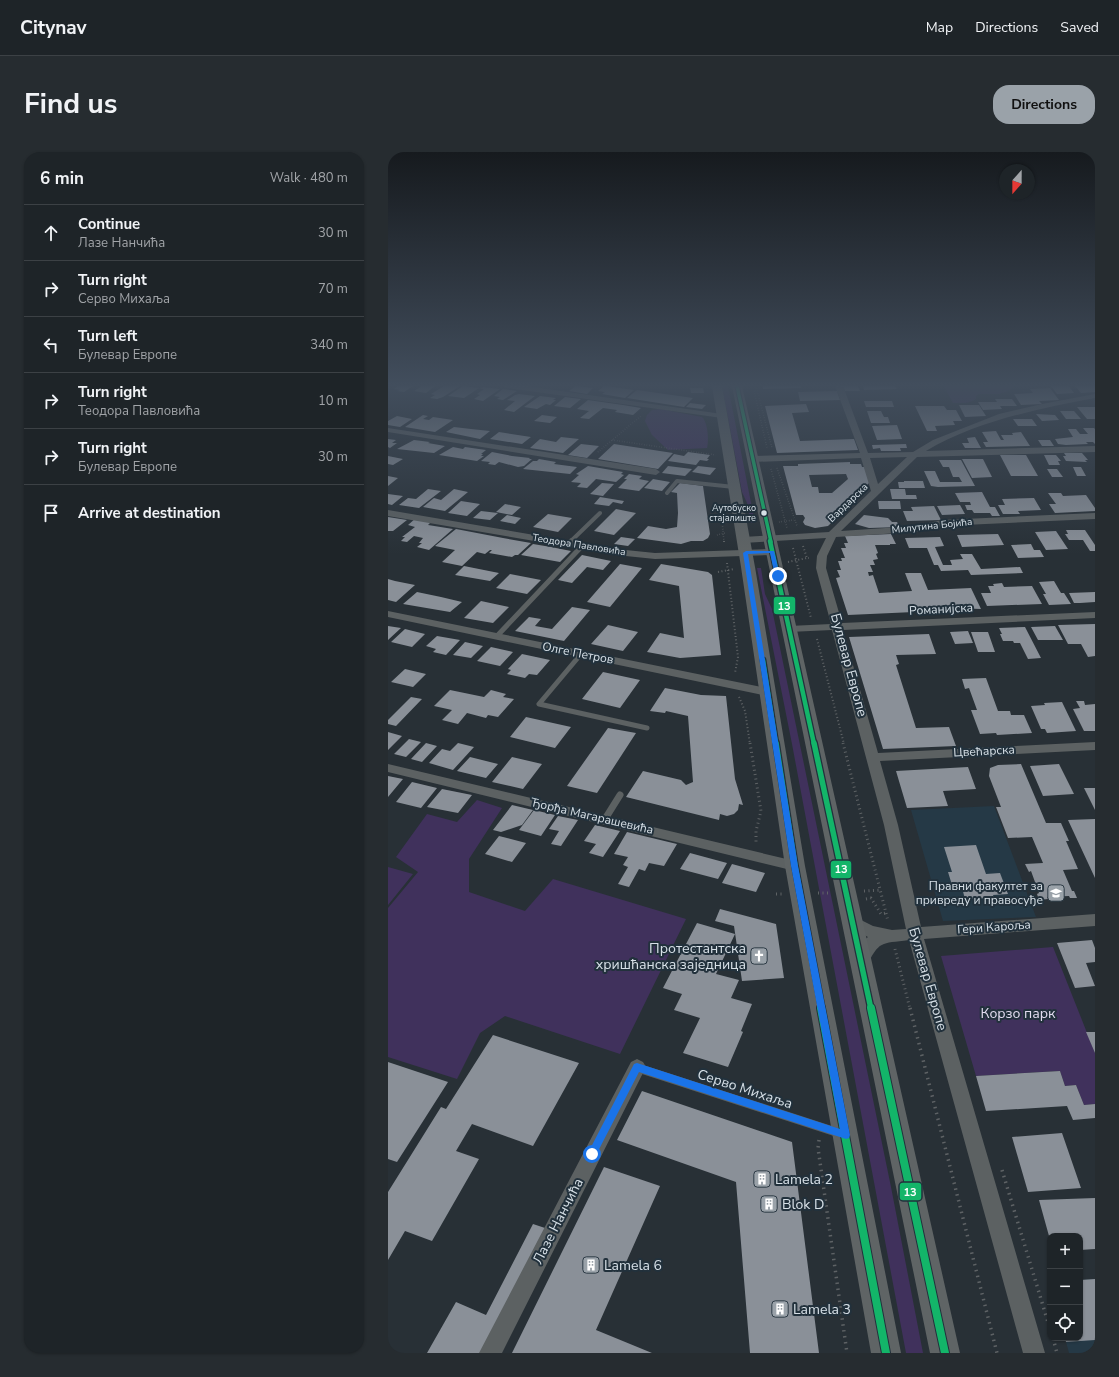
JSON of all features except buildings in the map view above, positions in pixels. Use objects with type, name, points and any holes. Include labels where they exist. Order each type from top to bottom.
[{"type":"main road","points":[[726,442],[745,546],[795,866],[886,1353]]},
{"type":"main road","points":[[749,442],[945,1353]]},
{"type":"street","points":[[466,442],[656,472]]},
{"type":"street","points":[[860,442],[876,492]]},
{"type":"street","name":"Вардарска","points":[[833,533],[914,454],[937,442]]},
{"type":"street","points":[[752,459],[1095,449]]},
{"type":"street","name":"Теодора Павловића","points":[[388,513],[616,552],[655,556],[745,546],[771,545]]},
{"type":"street","name":"Милутина Бојића","points":[[771,545],[790,536],[915,529],[942,523],[1095,516]]},
{"type":"street","name":"Булевар Европе","points":[[833,533],[822,556],[822,568],[874,757],[915,933],[1034,1353]]},
{"type":"street","name":"Олге Петров","points":[[388,614],[768,692]]},
{"type":"street","name":"Романијска","points":[[789,629],[1095,615]]},
{"type":"street","name":"Цвећарска","points":[[874,757],[1095,746]]},
{"type":"street","name":"Ђорђа Магарашевића","points":[[388,768],[795,866]]},
{"type":"street","name":"Гери Кароља","points":[[860,963],[866,949],[878,938],[915,933],[1095,920]]},
{"type":"street","name":"Гери Кароља","points":[[851,921],[869,931],[892,936]]},
{"type":"street","name":"Лазе Нанчића","points":[[490,1353],[637,1067]]},
{"type":"lane","points":[[667,493],[677,481],[734,487]]},
{"type":"lane","points":[[569,544],[600,513]]},
{"type":"lane","points":[[496,636],[582,546]]},
{"type":"lane","points":[[581,654],[539,704],[647,728]]},
{"type":"lane","points":[[605,820],[620,795]]},
{"type":"lane","name":"Серво Михаља","points":[[637,1067],[846,1135]]},
{"type":"path","points":[[588,461],[610,442]]},
{"type":"path","points":[[626,442],[718,455]]},
{"type":"path","points":[[768,442],[807,558],[812,558]]},
{"type":"path","points":[[768,442],[790,536],[997,1353]]},
{"type":"path","points":[[821,1127],[818,1148],[847,1353]]},
{"type":"path","points":[[1054,1341],[1057,1353]]},
{"type":"shaded area","points":[[994,806],[1036,917],[943,921],[911,810]]},
{"type":"shaded area","points":[[1095,1279],[1095,1353],[1069,1353],[1066,1341],[1083,1341],[1083,1280]]},
{"type":"green space","points":[[660,442],[708,442],[707,448],[668,450]]},
{"type":"green space","points":[[733,442],[739,442],[755,523],[751,523],[747,503],[742,492]]},
{"type":"green space","points":[[757,568],[761,568],[765,594],[772,609],[891,1187],[923,1353],[906,1353],[792,744]]},
{"type":"green space","points":[[477,800],[502,808],[469,859],[469,892],[525,911],[553,879],[686,919],[620,1054],[505,1016],[480,1033],[457,1079],[388,1057],[388,908],[418,872],[396,857],[427,814],[457,822]]},
{"type":"green space","points":[[388,867],[413,874],[388,905]]},
{"type":"green space","name":"Корзо парк","points":[[1053,947],[1095,1053],[1095,1104],[1084,1105],[1076,1085],[1065,1086],[1060,1071],[976,1076],[941,956]]},
{"type":"transit line","name":"13","points":[[749,442],[945,1353]]},
{"type":"transit line","name":"13","points":[[763,660],[795,866],[886,1353]]},
{"type":"place","name":"Аутобуско стајалиште","points":[[764,513]]},
{"type":"place","name":"Правни факултет за привреду и правосуђе","points":[[1056,893]]},
{"type":"place","name":"Протестантска хришћанска заједница","points":[[759,956]]},
{"type":"place","name":"Lamela 2","points":[[762,1179]]},
{"type":"place","name":"Blok D","points":[[769,1204]]},
{"type":"place","name":"Lamela 6","points":[[591,1265]]},
{"type":"place","name":"Lamela 3","points":[[780,1309]]},
{"type":"route","points":[[592,1154],[637,1067],[846,1135],[795,866],[746,553],[772,552],[778,576]]}]
